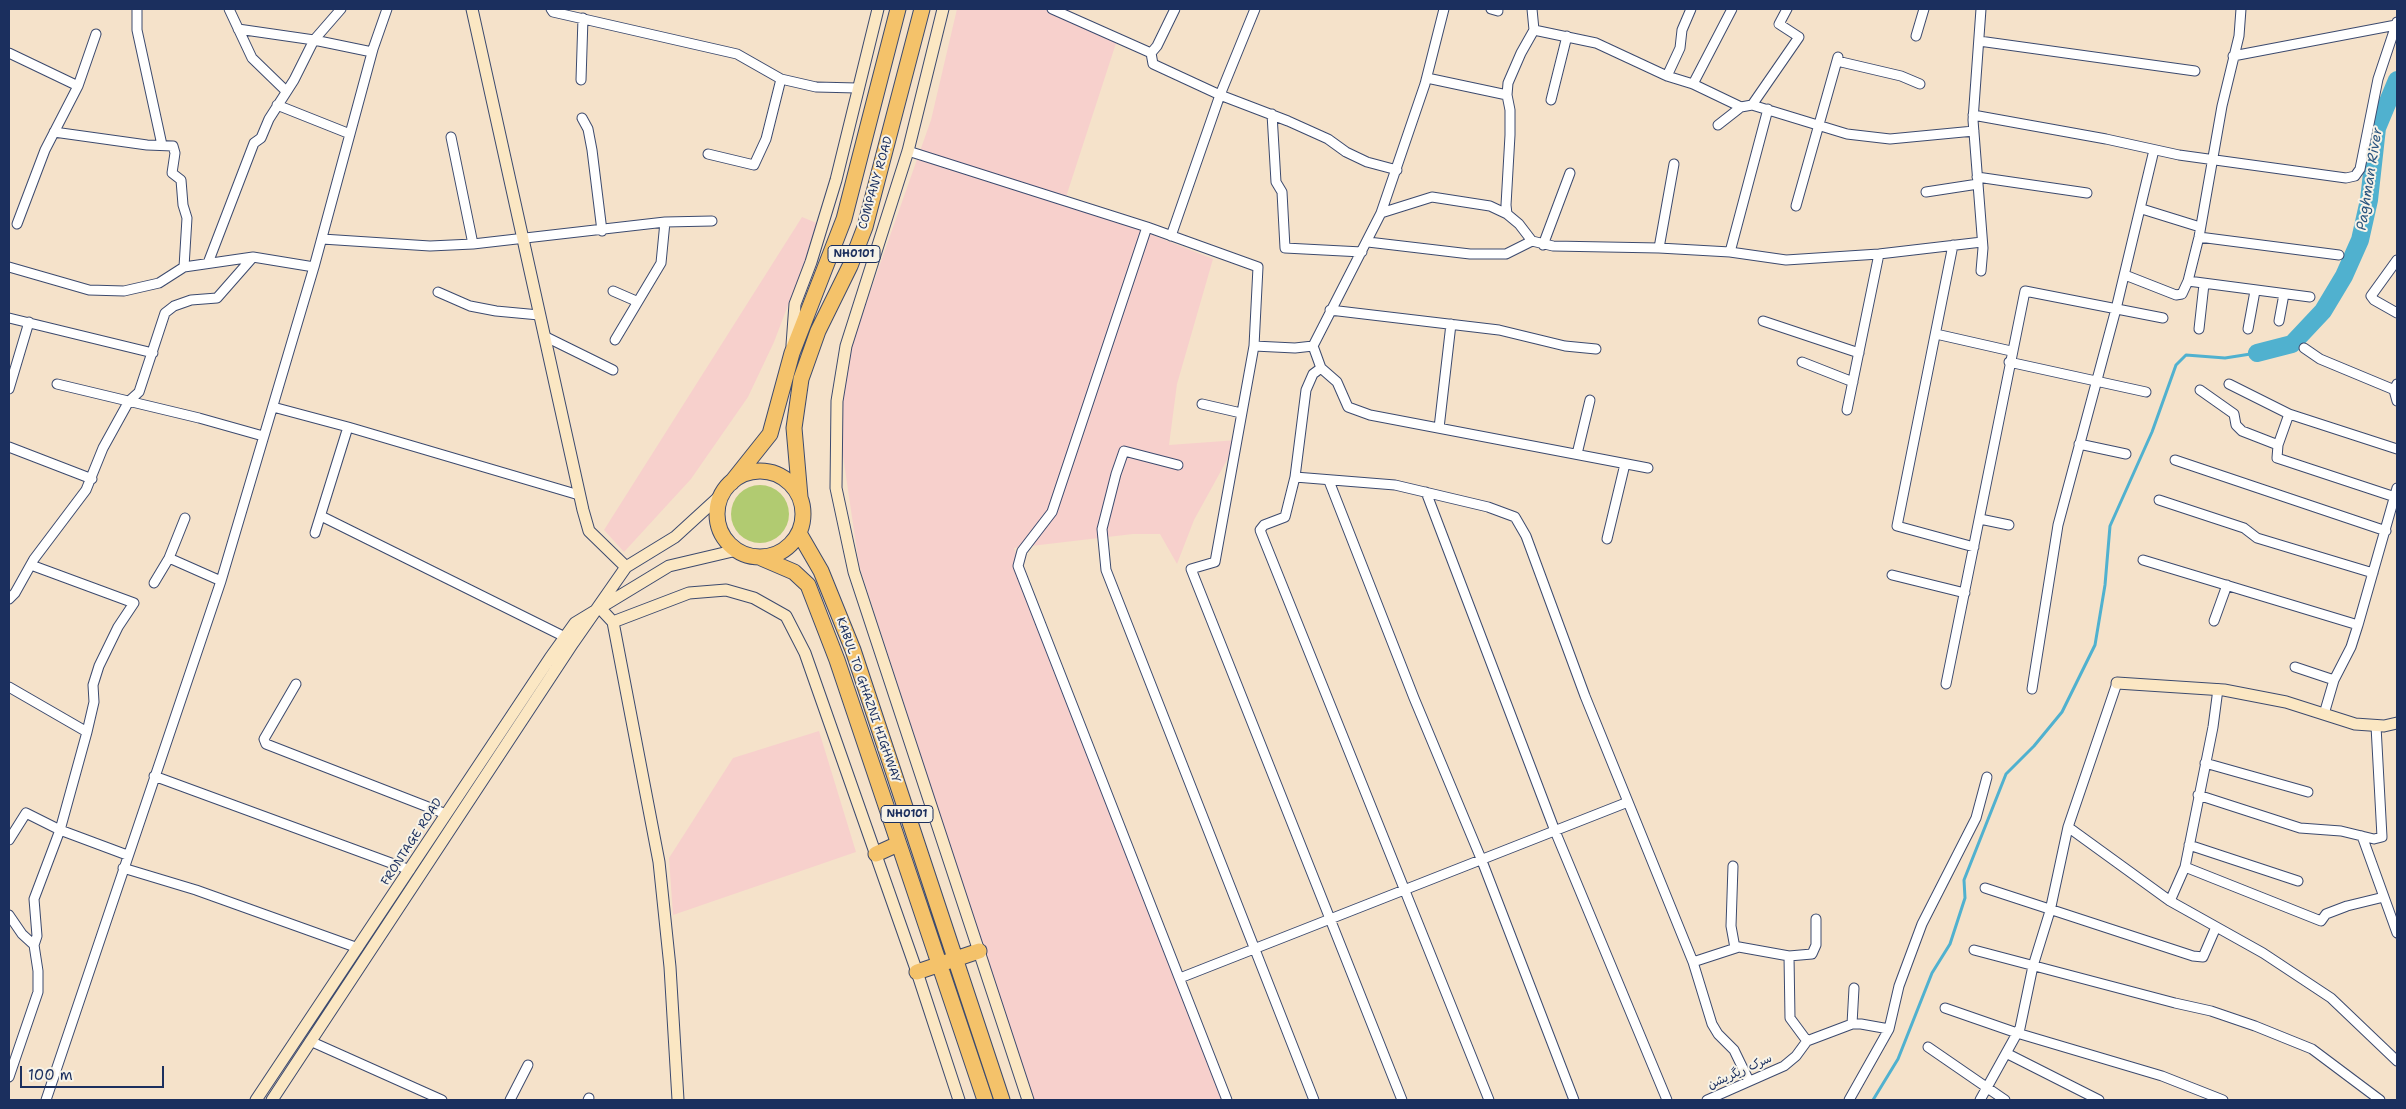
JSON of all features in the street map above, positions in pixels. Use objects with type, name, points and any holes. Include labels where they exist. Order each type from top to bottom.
[{"type":"highway","name":"COMPANY ROAD","points":[[727,489],[770,434],[792,353],[844,219],[898,9]]},
{"type":"highway","name":"COMPANY ROAD","points":[[800,497],[794,428],[801,379],[818,331],[850,266],[865,227],[922,9]]},
{"type":"highway","points":[[727,489],[749,473],[770,472],[788,481],[800,497]]},
{"type":"highway","name":"NH0101","points":[[727,489],[719,503],[718,520],[724,537],[737,550],[759,557]]},
{"type":"highway","name":"NH0101","points":[[799,533],[803,509],[800,497]]},
{"type":"highway","points":[[759,557],[771,556],[782,551],[792,543],[799,533]]},
{"type":"highway","name":"KABUL TO GHAZNI HIGHWAY","points":[[799,533],[821,572],[852,650],[1002,1100]]},
{"type":"highway","name":"KABUL TO GHAZNI HIGHWAY","points":[[759,557],[794,572],[808,585],[837,660],[985,1100]]},
{"type":"highway","points":[[876,854],[898,844]]},
{"type":"highway","points":[[917,972],[979,950]]},
{"type":"street","points":[[137,9],[137,30],[162,145]]},
{"type":"street","points":[[229,9],[252,58],[286,91]]},
{"type":"street","points":[[208,263],[254,143],[261,138],[277,104],[314,40],[341,9]]},
{"type":"street","points":[[46,1100],[127,855],[221,581],[322,239],[372,52],[387,9]]},
{"type":"street","points":[[472,9],[588,531],[626,567]]},
{"type":"street","points":[[551,9],[553,12],[737,54],[781,79],[816,87],[857,88]]},
{"type":"street","points":[[792,353],[795,304],[811,262],[836,180],[857,88],[878,9]]},
{"type":"street","points":[[943,9],[908,151],[846,346],[837,401],[836,488],[854,572],[1028,1100]]},
{"type":"street","points":[[1052,9],[1151,53]]},
{"type":"street","points":[[1151,53],[1157,46],[1175,9]]},
{"type":"street","points":[[1171,236],[1220,94],[1255,9]]},
{"type":"street","points":[[1444,9],[1427,78],[1381,213],[1368,242],[1330,310],[1313,346],[1321,368],[1337,382],[1348,407],[1370,415],[1648,468]]},
{"type":"street","points":[[1507,214],[1510,135],[1508,83],[1521,53],[1534,30],[1532,9]]},
{"type":"street","points":[[1667,76],[1680,48],[1682,30],[1691,9]]},
{"type":"street","points":[[1693,84],[1732,9]]},
{"type":"street","points":[[1752,105],[1799,37],[1779,24],[1787,9]]},
{"type":"street","points":[[1916,36],[1924,9]]},
{"type":"street","points":[[1980,271],[1982,242],[1973,115],[1981,9]]},
{"type":"street","points":[[2125,275],[2176,295],[2182,294],[2188,281],[2199,237],[2212,158],[2233,56],[2239,36],[2241,9]]},
{"type":"street","points":[[581,80],[583,18]]},
{"type":"street","points":[[1973,115],[2106,139],[2154,150],[2346,178],[2355,176],[2360,169],[2378,80],[2397,23],[2233,56]]},
{"type":"street","points":[[238,28],[314,40],[372,52]]},
{"type":"street","points":[[1534,30],[1596,43],[1667,76],[1693,84],[1741,106],[1752,105],[1768,109],[1847,134],[1890,139],[1974,131]]},
{"type":"street","points":[[17,224],[45,150],[78,86],[96,34]]},
{"type":"street","points":[[1551,100],[1567,36]]},
{"type":"street","points":[[1979,41],[2195,70]]},
{"type":"street","points":[[9,53],[78,86]]},
{"type":"street","points":[[1151,53],[1153,64],[1220,94],[1272,114],[1328,140],[1346,152],[1367,162],[1397,170]]},
{"type":"street","points":[[1796,206],[1838,59],[1901,76],[1920,84]]},
{"type":"street","points":[[1427,78],[1507,95]]},
{"type":"street","points":[[708,154],[754,165],[766,139],[781,79]]},
{"type":"street","points":[[277,104],[350,134]]},
{"type":"street","points":[[1718,125],[1741,106]]},
{"type":"street","points":[[1730,252],[1768,109]]},
{"type":"street","points":[[1272,114],[1276,182],[1282,192],[1285,248],[1362,252]]},
{"type":"street","points":[[582,118],[588,129],[592,150],[602,231]]},
{"type":"street","points":[[54,132],[173,146],[175,153],[172,173],[181,180],[186,218],[184,267]]},
{"type":"street","points":[[451,137],[473,244]]},
{"type":"street","points":[[2032,689],[2058,525],[2142,209],[2154,150]]},
{"type":"street","points":[[908,151],[1148,227],[1258,267],[1254,346],[1215,562],[1192,568],[1402,1100]]},
{"type":"street","points":[[1658,248],[1674,164]]},
{"type":"street","points":[[1543,245],[1570,172]]},
{"type":"street","points":[[1926,192],[1978,181],[2087,193]]},
{"type":"street","points":[[1381,213],[1432,197],[1490,206],[1507,214],[1519,224],[1532,241],[1543,245],[1730,252],[1786,260],[1879,254],[1982,242]]},
{"type":"street","points":[[2142,209],[2200,227]]},
{"type":"street","points":[[322,239],[430,246],[473,244],[602,231],[665,222],[712,221]]},
{"type":"street","points":[[615,340],[636,301],[661,263],[665,222]]},
{"type":"street","points":[[1148,227],[1052,512],[1022,551],[1018,566],[1227,1100]]},
{"type":"street","points":[[2199,237],[2339,255]]},
{"type":"street","points":[[1368,242],[1470,254],[1506,254],[1532,241]]},
{"type":"street","points":[[1953,245],[1897,526],[1974,547]]},
{"type":"street","points":[[1847,410],[1879,254]]},
{"type":"street","points":[[9,599],[15,593],[31,565],[92,479],[103,448],[129,401],[139,392],[166,314],[174,306],[191,300],[217,298],[253,257]]},
{"type":"street","points":[[9,267],[89,290],[124,291],[159,283],[184,267],[253,257],[314,267]]},
{"type":"street","points":[[2397,260],[2371,296],[2374,300],[2397,313]]},
{"type":"street","points":[[2188,281],[2310,297]]},
{"type":"street","points":[[2199,329],[2204,284]]},
{"type":"street","points":[[614,291],[636,301]]},
{"type":"street","points":[[1946,684],[1980,519],[2011,351],[2025,291],[2163,318]]},
{"type":"street","points":[[2248,329],[2255,291]]},
{"type":"street","points":[[438,292],[470,306],[496,311],[539,315]]},
{"type":"street","points":[[2279,322],[2284,294]]},
{"type":"street","points":[[1330,310],[1499,330],[1565,346],[1596,349]]},
{"type":"street","points":[[9,318],[153,353]]},
{"type":"street","points":[[1762,321],[1859,353]]},
{"type":"street","points":[[9,389],[29,322]]},
{"type":"street","points":[[1438,428],[1451,324]]},
{"type":"street","points":[[1936,334],[2011,351]]},
{"type":"street","points":[[544,336],[613,370]]},
{"type":"street","points":[[1254,346],[1295,348],[1313,346]]},
{"type":"street","points":[[2304,348],[2320,359],[2396,388],[2397,401]]},
{"type":"street","points":[[1802,362],[1853,382]]},
{"type":"street","points":[[2009,362],[2146,392]]},
{"type":"street","points":[[1321,368],[1313,374],[1306,390],[1295,477],[1285,517],[1264,525],[1260,530],[1488,1100]]},
{"type":"street","points":[[57,384],[263,436]]},
{"type":"street","points":[[2229,384],[2289,414],[2397,449]]},
{"type":"street","points":[[2200,390],[2234,414],[2236,425],[2242,431],[2278,445]]},
{"type":"street","points":[[1577,454],[1590,400]]},
{"type":"street","points":[[1202,404],[1241,413]]},
{"type":"street","points":[[273,408],[348,427],[579,496]]},
{"type":"street","points":[[2289,414],[2278,445],[2277,458],[2396,492],[2351,648],[2334,680],[2324,714]]},
{"type":"street","points":[[315,534],[348,427]]},
{"type":"street","points":[[2080,444],[2126,454]]},
{"type":"street","points":[[9,447],[92,479]]},
{"type":"street","points":[[1178,465],[1124,451],[1102,529],[1106,570],[1314,1100]]},
{"type":"street","points":[[2175,460],[2386,531]]},
{"type":"street","points":[[1607,539],[1625,464]]},
{"type":"street","points":[[1295,477],[1395,485],[1488,507],[1516,517],[1526,536],[1585,696],[1693,962],[1712,1024],[1718,1034],[1734,1050],[1749,1081]]},
{"type":"street","points":[[1329,481],[1414,698],[1482,861],[1574,1100]]},
{"type":"street","points":[[272,1100],[626,567],[675,537],[727,489]]},
{"type":"street","points":[[1426,492],[1555,831],[1667,1100]]},
{"type":"street","points":[[2160,500],[2244,528],[2257,538],[2373,573]]},
{"type":"street","points":[[321,516],[564,637]]},
{"type":"street","points":[[154,583],[169,558],[185,518]]},
{"type":"street","points":[[1980,519],[2009,525]]},
{"type":"street","points":[[599,606],[669,566],[737,550]]},
{"type":"street","points":[[169,558],[221,581]]},
{"type":"street","points":[[2143,560],[2358,625]]},
{"type":"street","points":[[9,1077],[38,992],[38,971],[34,945],[38,936],[34,900],[60,830],[87,732],[94,702],[93,685],[99,666],[118,627],[134,603],[31,565]]},
{"type":"street","points":[[1892,575],[1965,593]]},
{"type":"street","points":[[2214,621],[2227,585]]},
{"type":"street","points":[[613,622],[689,593],[726,590],[754,598],[786,616],[805,653],[917,972],[959,1100]]},
{"type":"street","points":[[599,606],[613,622],[659,862],[670,967],[678,1100]]},
{"type":"street","name":"FRONTAGE ROAD","points":[[256,1100],[564,637],[575,623],[599,606]]},
{"type":"street","points":[[2295,667],[2334,680]]},
{"type":"street","points":[[1980,1100],[2017,1033],[2033,966],[2050,911],[2068,827],[2117,683],[2218,689],[2286,702],[2355,724],[2376,726],[2397,723]]},
{"type":"street","points":[[296,684],[264,740],[266,744],[446,814]]},
{"type":"street","points":[[9,687],[87,732]]},
{"type":"street","points":[[2170,901],[2185,868],[2198,795],[2213,728],[2218,689]]},
{"type":"street","points":[[2198,795],[2300,828],[2341,831],[2382,838],[2376,726]]},
{"type":"street","points":[[2205,763],[2308,792]]},
{"type":"street","points":[[154,776],[410,870]]},
{"type":"street","points":[[1849,1100],[1889,1030],[1900,986],[1922,924],[1976,818],[1987,777]]},
{"type":"street","points":[[1180,978],[1482,861],[1628,802]]},
{"type":"street","points":[[9,840],[26,813],[60,830],[127,855]]},
{"type":"street","points":[[2068,827],[2170,901],[2263,953],[2331,998],[2397,1061]]},
{"type":"street","points":[[2362,836],[2384,897],[2395,919],[2397,933]]},
{"type":"street","points":[[2189,845],[2298,881]]},
{"type":"street","points":[[1733,866],[1731,926],[1735,948]]},
{"type":"street","points":[[123,868],[196,890],[358,948]]},
{"type":"street","points":[[2185,868],[2320,921],[2326,914],[2384,897]]},
{"type":"street","points":[[1985,888],[2183,954],[2203,957],[2216,927]]},
{"type":"street","points":[[9,915],[22,934],[34,945]]},
{"type":"street","points":[[1693,962],[1740,947],[1789,956],[1812,954],[1816,945],[1816,920]]},
{"type":"street","points":[[1974,950],[2211,1011],[2255,1026],[2312,1049],[2380,1100]]},
{"type":"street","points":[[1789,956],[1790,1018],[1807,1041]]},
{"type":"street","points":[[1852,1024],[1854,988]]},
{"type":"street","points":[[1945,1008],[2017,1033],[2162,1076],[2223,1100]]},
{"type":"street","name":"سرک ریگریشن","points":[[1707,1100],[1784,1066],[1796,1056],[1807,1041],[1852,1024],[1889,1030]]},
{"type":"street","points":[[310,1041],[442,1100]]},
{"type":"street","points":[[1928,1047],[2005,1100]]},
{"type":"street","points":[[2006,1053],[2099,1100]]},
{"type":"street","points":[[510,1100],[528,1065]]},
{"type":"shaded area","points":[[957,9],[1071,9],[1069,13],[1118,37],[1065,200],[1213,259],[1177,384],[1169,445],[1238,440],[1194,520],[1177,564],[1160,534],[1133,534],[1014,548],[1114,807],[1232,1100],[1033,1100],[859,565],[834,394],[931,120]]},
{"type":"shaded area","points":[[802,217],[819,224],[774,342],[748,397],[691,479],[624,552],[604,530]]},
{"type":"shaded area","points":[[819,731],[856,852],[673,915],[669,858],[733,758]]},
{"type":"green space","points":[[760,485],[771,487],[784,498],[789,514],[787,525],[776,538],[760,543],[749,541],[736,530],[731,514],[733,503],[744,490]]},
{"type":"waterway","name":"Paghman River","points":[[2257,353],[2292,344],[2323,311],[2344,276],[2360,240],[2369,200],[2377,128],[2397,80]]},
{"type":"waterway","points":[[1873,1100],[1898,1059],[1932,973],[1950,944],[1965,898],[1964,880],[2006,774],[2034,746],[2062,712],[2095,645],[2105,585],[2110,526],[2152,432],[2176,365],[2186,355],[2225,358],[2257,353]]}]
